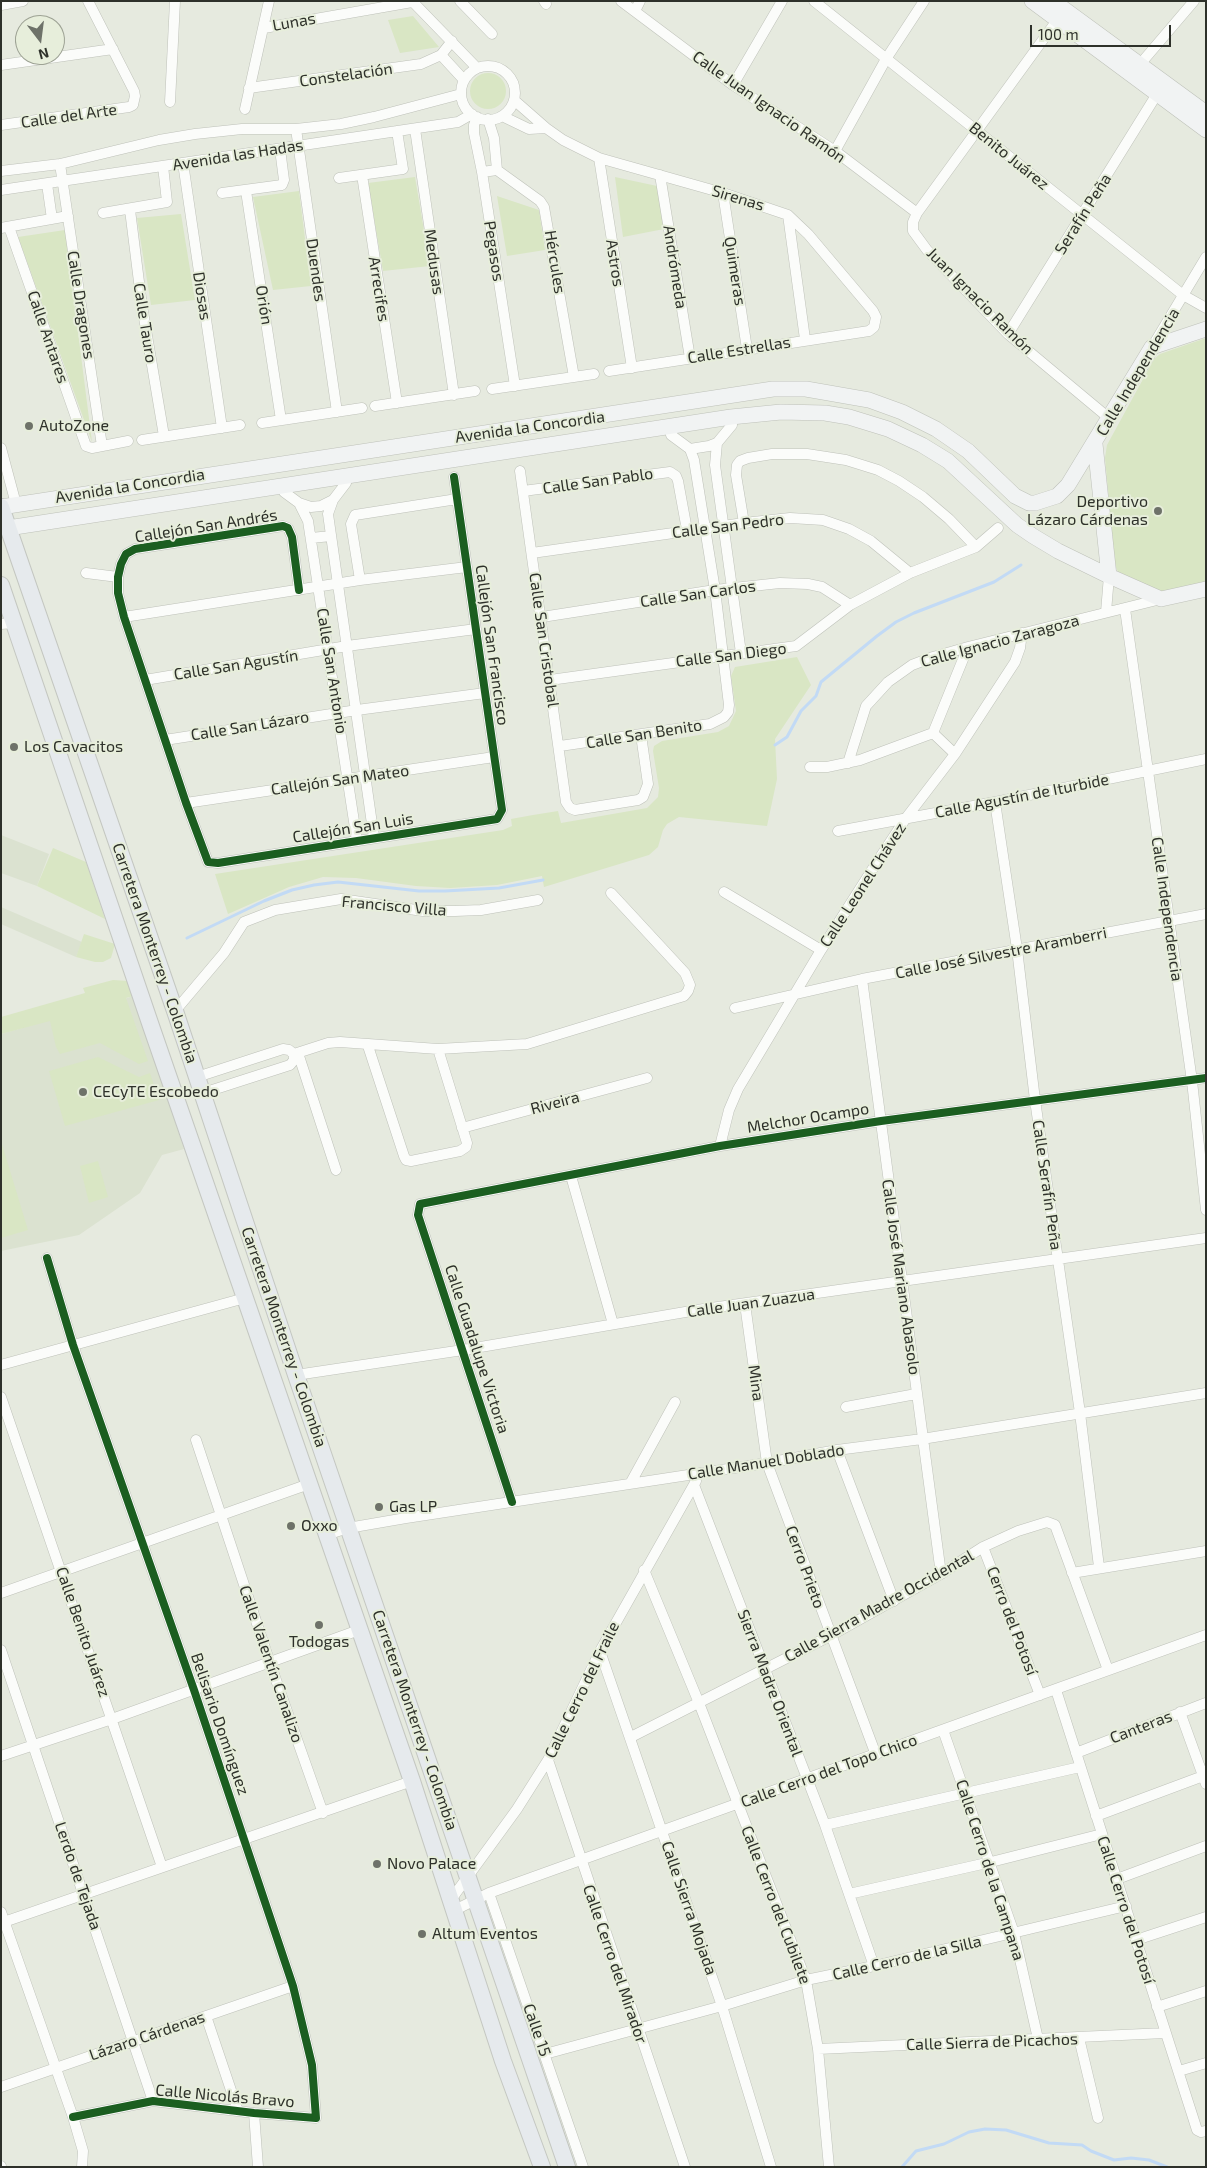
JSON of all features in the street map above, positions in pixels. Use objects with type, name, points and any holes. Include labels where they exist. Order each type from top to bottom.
[{"type":"main road","points":[[1032,1],[1206,113]]},
{"type":"main road","points":[[1053,1],[1136,69],[1157,94],[1206,130]]},
{"type":"main road","points":[[1152,347],[1206,329]]},
{"type":"main road","name":"Calle Independencia","points":[[1109,576],[1095,444],[1152,347]]},
{"type":"main road","name":"Avenida la Concordia","points":[[6,506],[126,486],[773,389],[806,389],[840,394],[877,403],[902,412],[936,429],[968,451],[1015,496],[1029,503]]},
{"type":"main road","points":[[728,397],[731,417]]},
{"type":"main road","points":[[666,406],[670,427]]},
{"type":"main road","name":"Avenida la Concordia","points":[[5,528],[731,417],[781,412],[825,413],[849,417],[888,430],[922,445],[948,461],[1017,525],[1058,551],[1161,599]]},
{"type":"main road","points":[[1017,525],[1029,503],[1049,500],[1063,492],[1095,444]]},
{"type":"main road","points":[[342,454],[345,475]]},
{"type":"main road","points":[[279,464],[282,485]]},
{"type":"main road","points":[[126,486],[130,508]]},
{"type":"main road","name":"Carretera Monterrey - Colombia","points":[[6,506],[5,528],[175,1011],[296,1375],[468,1876],[482,1896],[567,2167]]},
{"type":"main road","name":"Carretera Monterrey - Colombia","points":[[1,585],[8,624],[245,1298],[412,1781],[503,2061],[542,2167]]},
{"type":"main road","name":"Calle Ignacio Zaragoza","points":[[1161,599],[1206,589]]},
{"type":"street","points":[[1,5],[23,1]]},
{"type":"street","points":[[1,65],[113,49],[88,1]]},
{"type":"street","points":[[170,102],[176,1]]},
{"type":"street","points":[[245,109],[269,1]]},
{"type":"street","points":[[412,1],[477,68]]},
{"type":"street","name":"Lunas","points":[[264,28],[412,1]]},
{"type":"street","points":[[460,1],[492,34]]},
{"type":"street","name":"Calle Juan Ignacio Ramón","points":[[621,1],[734,85],[835,151],[917,213]]},
{"type":"street","points":[[635,11],[640,1]]},
{"type":"street","points":[[734,85],[782,1]]},
{"type":"street","name":"Benito Juárez","points":[[814,1],[1184,295],[1206,308]]},
{"type":"street","points":[[835,151],[886,59],[924,1]]},
{"type":"street","points":[[1136,69],[1194,1]]},
{"type":"street","points":[[917,213],[1058,19]]},
{"type":"street","name":"Constelación","points":[[249,88],[421,64],[441,55],[452,41]]},
{"type":"street","name":"Calle del Arte","points":[[1,126],[129,107],[134,101],[134,91],[113,49]]},
{"type":"street","points":[[441,55],[464,80]]},
{"type":"street","points":[[489,66],[501,69],[510,77],[515,88],[514,100],[510,109],[502,116],[488,119],[475,116],[467,109],[461,94],[464,80],[477,68],[489,66]]},
{"type":"street","name":"Avenida las Hadas","points":[[1,171],[60,164],[159,140],[195,134],[242,129],[296,129],[341,124],[461,94]]},
{"type":"street","name":"Serafín Peña","points":[[1008,334],[1157,94]]},
{"type":"street","name":"Sirenas","points":[[514,100],[562,140],[599,158],[723,193],[788,215],[808,234],[873,311],[877,322],[869,330]]},
{"type":"street","name":"Avenida las Hadas","points":[[1,190],[458,122],[475,116]]},
{"type":"street","name":"Pegasos","points":[[475,116],[473,129],[482,172],[515,386]]},
{"type":"street","name":"Sirenas","points":[[502,116],[522,126],[538,129],[546,128]]},
{"type":"street","points":[[482,172],[497,170],[494,138],[488,119]]},
{"type":"street","name":"Medusas","points":[[415,128],[454,395]]},
{"type":"street","name":"Duendes","points":[[296,129],[337,412]]},
{"type":"street","points":[[339,178],[403,168],[397,131]]},
{"type":"street","points":[[222,194],[282,185],[284,180],[280,149]]},
{"type":"street","name":"Astros","points":[[599,158],[632,368]]},
{"type":"street","name":"Calle Dragones","points":[[60,164],[102,446]]},
{"type":"street","name":"Diosas","points":[[184,164],[222,428]]},
{"type":"street","points":[[103,214],[167,202],[163,166]]},
{"type":"street","name":"Hércules","points":[[497,170],[540,201],[544,207],[574,377]]},
{"type":"street","name":"Arrecifes","points":[[362,175],[397,403]]},
{"type":"street","name":"Andrómeda","points":[[660,175],[690,358]]},
{"type":"street","points":[[47,184],[52,219]]},
{"type":"street","name":"Orión","points":[[246,191],[281,420]]},
{"type":"street","name":"Quimeras","points":[[723,193],[747,349]]},
{"type":"street","name":"Calle Tauro","points":[[130,210],[142,306],[164,436]]},
{"type":"street","name":"Juan Ignacio Ramón","points":[[917,213],[913,222],[916,237],[1008,334],[1110,418]]},
{"type":"street","points":[[788,215],[805,339]]},
{"type":"street","points":[[5,228],[68,216]]},
{"type":"street","name":"Calle Antares","points":[[5,228],[86,446],[89,448],[102,446]]},
{"type":"street","name":"Calle Independencia","points":[[1152,347],[1206,258]]},
{"type":"street","name":"Calle Estrellas","points":[[609,371],[869,330]]},
{"type":"street","points":[[492,389],[594,374]]},
{"type":"street","points":[[376,406],[475,391]]},
{"type":"street","points":[[262,423],[362,408]]},
{"type":"street","points":[[690,449],[709,446],[717,442],[732,425],[731,417]]},
{"type":"street","points":[[142,440],[240,425]]},
{"type":"street","points":[[670,427],[671,434],[690,449],[698,482],[723,655]]},
{"type":"street","points":[[102,446],[128,441]]},
{"type":"street","points":[[717,442],[714,457],[741,653]]},
{"type":"street","points":[[1,448],[6,506]]},
{"type":"street","points":[[744,522],[736,475],[740,461],[772,454],[807,454],[846,460],[878,470],[899,481],[923,497],[949,519],[976,548]]},
{"type":"street","name":"Calle San Cristobal","points":[[520,471],[542,616],[566,802],[570,808],[575,810],[638,800],[646,793],[648,784],[641,735]]},
{"type":"street","name":"Calle San Pablo","points":[[523,491],[670,472],[676,476],[678,481],[687,530]]},
{"type":"street","name":"Calle San Antonio","points":[[345,475],[346,483],[333,500],[328,514],[374,838]]},
{"type":"street","name":"Callejón San Francisco","points":[[454,477],[502,810],[499,818]]},
{"type":"street","points":[[698,482],[717,478]]},
{"type":"street","name":"Calle San Antonio","points":[[282,485],[284,492],[299,503],[307,517],[357,841]]},
{"type":"street","points":[[360,580],[351,524],[355,515],[457,499]]},
{"type":"street","points":[[299,503],[311,507],[321,506],[333,500]]},
{"type":"street","points":[[702,506],[721,503]]},
{"type":"street","name":"Calle San Pedro","points":[[532,553],[744,522],[790,518],[823,520],[849,529],[871,541],[910,573]]},
{"type":"street","name":"Callejón San Andrés","points":[[118,577],[126,554],[135,549],[283,526],[288,528],[292,537],[299,590]]},
{"type":"street","name":"Calle San Diego","points":[[550,680],[796,646],[850,605],[910,573],[976,548],[998,528]]},
{"type":"street","points":[[310,538],[331,536]]},
{"type":"street","points":[[124,617],[360,580],[466,566]]},
{"type":"street","points":[[86,573],[118,577],[118,593],[124,617],[186,803]]},
{"type":"street","name":"Calle Independencia","points":[[1106,612],[1109,576]]},
{"type":"street","name":"Calle San Carlos","points":[[542,616],[715,590],[780,583],[808,584],[832,592],[850,605]]},
{"type":"street","name":"Calle Ignacio Zaragoza","points":[[848,763],[866,706],[888,682],[921,661],[968,647],[1161,599]]},
{"type":"street","name":"Calle Independencia","points":[[1125,609],[1192,1081],[1206,1210]]},
{"type":"street","name":"Calle San Agustín","points":[[145,680],[347,646],[476,629]]},
{"type":"street","name":"Calle Leonel Chávez","points":[[720,1146],[729,1110],[738,1089],[821,950],[906,818],[955,754],[1015,662],[1022,634]]},
{"type":"street","points":[[810,767],[827,767],[848,763],[933,733],[968,647]]},
{"type":"street","name":"Calle San Benito","points":[[560,746],[710,724],[726,715],[729,705],[723,655]]},
{"type":"street","name":"Calle San Lázaro","points":[[165,740],[357,710],[485,693]]},
{"type":"street","points":[[933,733],[955,754]]},
{"type":"street","name":"Callejón San Mateo","points":[[186,803],[494,757]]},
{"type":"street","name":"Calle Agustín de Iturbide","points":[[838,831],[995,802],[1206,759]]},
{"type":"street","name":"Calle Serafín Peña","points":[[995,802],[1017,949],[1035,1100],[1080,1413],[1099,1568]]},
{"type":"street","name":"Callejón San Luis","points":[[186,803],[204,855],[211,863],[496,820],[499,818]]},
{"type":"street","points":[[197,1077],[284,1049],[296,1053],[340,1042],[368,1046],[438,1049],[528,1044],[684,996],[690,985],[684,973],[611,892]]},
{"type":"street","points":[[724,892],[821,950]]},
{"type":"street","name":"Francisco Villa","points":[[175,1011],[224,953],[239,928],[248,920],[260,915],[294,906],[342,899],[423,911],[480,910],[538,900]]},
{"type":"street","name":"Calle José Silvestre Aramberri","points":[[735,1008],[1017,949],[1206,914]]},
{"type":"street","name":"Calle José Mariano Abasolo","points":[[862,980],[941,1574]]},
{"type":"street","points":[[368,1046],[404,1156],[406,1160],[411,1161],[460,1151],[466,1147],[438,1049]]},
{"type":"street","points":[[203,1093],[290,1064],[294,1060],[296,1053]]},
{"type":"street","points":[[296,1053],[336,1170]]},
{"type":"street","points":[[263,1056],[268,1072]]},
{"type":"street","name":"Riveira","points":[[462,1128],[647,1078]]},
{"type":"street","name":"Melchor Ocampo","points":[[419,1205],[428,1201],[571,1176],[720,1146],[881,1121],[1206,1078]]},
{"type":"street","points":[[571,1176],[613,1324]]},
{"type":"street","name":"Calle Guadalupe Victoria","points":[[419,1205],[418,1215],[512,1502]]},
{"type":"street","name":"Calle Juan Zuazua","points":[[296,1375],[745,1304],[1206,1238]]},
{"type":"street","name":"Belisario Domínguez","points":[[47,1258],[73,1345],[194,1690],[293,1986],[312,2065],[316,2118]]},
{"type":"street","points":[[1,1365],[245,1298]]},
{"type":"street","name":"Mina","points":[[745,1304],[767,1463]]},
{"type":"street","name":"Calle Manuel Doblado","points":[[326,1535],[348,1528],[1206,1393]]},
{"type":"street","points":[[846,1407],[916,1394]]},
{"type":"street","name":"Calle Benito Juárez","points":[[1,1397],[162,1867]]},
{"type":"street","points":[[630,1484],[675,1402]]},
{"type":"street","name":"Calle Valentín Canalizo","points":[[196,1440],[322,1813]]},
{"type":"street","points":[[837,1450],[894,1601]]},
{"type":"street","name":"Cerro Prieto","points":[[767,1463],[830,1636],[876,1754]]},
{"type":"street","name":"Calle Cerro del Fraile","points":[[452,1906],[468,1876],[518,1807],[548,1760],[600,1651],[644,1570],[703,1472]]},
{"type":"street","points":[[1,1594],[309,1484]]},
{"type":"street","name":"Sierra Madre Oriental","points":[[694,1485],[825,1825],[874,1966]]},
{"type":"street","name":"Calle Sierra Madre Occidental","points":[[631,1737],[830,1636],[941,1574],[983,1547],[1018,1531],[1050,1522],[1055,1525],[1072,1573]]},
{"type":"street","name":"Cerro del Potosí","points":[[983,1547],[1040,1695]]},
{"type":"street","points":[[1108,1670],[1072,1573],[1206,1551]]},
{"type":"street","name":"Calle Cerro del Cubilete","points":[[644,1570],[699,1703],[806,1980],[818,2049],[829,2167]]},
{"type":"street","points":[[1,1756],[112,1719],[359,1630]]},
{"type":"street","name":"Calle Cerro del Topo Chico","points":[[452,1906],[1206,1635]]},
{"type":"street","name":"Lerdo de Tejada","points":[[1,1650],[153,2101]]},
{"type":"street","name":"Calle Sierra Mojada","points":[[600,1651],[664,1831],[722,2006],[771,2167]]},
{"type":"street","name":"Calle Cerro del Potosí","points":[[1056,1690],[1165,2033],[1202,2130]]},
{"type":"street","name":"Canteras","points":[[1076,1753],[1206,1703]]},
{"type":"street","points":[[1096,1816],[1205,1779],[1180,1712]]},
{"type":"street","name":"Calle Cerro de la Campana","points":[[943,1730],[991,1862],[1014,1933],[1038,2040]]},
{"type":"street","name":"Calle Cerro del Mirador","points":[[548,1760],[637,2030],[685,2167]]},
{"type":"street","points":[[825,1825],[1080,1767]]},
{"type":"street","points":[[83,2163],[83,2151],[73,2117],[2,1919],[84,1896],[162,1867],[412,1781]]},
{"type":"street","points":[[850,1894],[991,1862],[1102,1834]]},
{"type":"street","points":[[1117,1879],[1206,1846]]},
{"type":"street","name":"Calle 15","points":[[482,1896],[545,2054],[583,2167]]},
{"type":"street","name":"Calle Cerro de la Silla","points":[[545,2054],[722,2006],[806,1980],[874,1966],[1126,1906]]},
{"type":"street","points":[[1136,1940],[1206,1917]]},
{"type":"street","name":"Lázaro Cárdenas","points":[[1,2087],[293,1986]]},
{"type":"street","points":[[1157,2008],[1206,1991]]},
{"type":"street","points":[[206,2016],[238,2111]]},
{"type":"street","name":"Calle Sierra de Picachos","points":[[818,2049],[1165,2033]]},
{"type":"street","points":[[1079,2038],[1098,2118]]},
{"type":"street","points":[[1179,2071],[1206,2063]]},
{"type":"street","name":"Calle Nicolás Bravo","points":[[73,2117],[153,2101],[316,2118]]},
{"type":"street","points":[[254,2113],[259,2166]]},
{"type":"shaded area","points":[[1,835],[49,854],[37,886],[1,873]]},
{"type":"shaded area","points":[[1,907],[82,942],[76,957],[1,924]]},
{"type":"shaded area","name":"CECyTE Escobedo","points":[[134,996],[184,1149],[162,1155],[140,1193],[79,1235],[1,1251],[1,1034]]},
{"type":"green space","points":[[413,16],[439,47],[400,53],[388,20]]},
{"type":"green space","points":[[488,73],[495,74],[501,78],[505,84],[505,98],[501,104],[495,108],[488,109],[481,108],[475,104],[471,98],[470,91],[471,84],[475,78],[481,74]]},
{"type":"green space","points":[[415,177],[430,266],[383,271],[368,183]]},
{"type":"green space","points":[[615,177],[657,186],[664,229],[623,237]]},
{"type":"green space","points":[[299,191],[311,286],[273,290],[253,197]]},
{"type":"green space","points":[[497,196],[539,210],[545,250],[507,256]]},
{"type":"green space","points":[[181,214],[195,300],[151,305],[137,218]]},
{"type":"green space","points":[[65,230],[92,442],[18,237]]},
{"type":"green space","name":"Deportivo Lázaro Cárdenas","points":[[1206,338],[1206,584],[1165,594],[1118,572],[1115,565],[1105,458],[1107,445],[1154,359],[1160,354]]},
{"type":"green space","points":[[797,657],[811,685],[775,739],[777,779],[767,826],[679,817],[667,824],[663,830],[658,847],[649,855],[544,887],[542,876],[497,885],[450,888],[416,886],[356,878],[323,877],[289,887],[228,914],[215,874],[503,830],[512,826],[511,819],[558,811],[561,823],[647,808],[658,797],[659,788],[653,751],[654,746],[662,741],[718,732],[729,726],[736,711],[731,676],[735,667]]},
{"type":"green space","points":[[53,848],[86,862],[105,919],[37,886]]},
{"type":"green space","points":[[84,934],[115,944],[111,958],[103,962],[95,962],[76,957]]},
{"type":"green space","points":[[113,980],[128,981],[134,996],[126,998],[148,1061],[139,1064],[100,1043],[60,1054],[56,1047],[50,1021],[1,1034],[1,1017],[85,993],[83,988]]},
{"type":"green space","points":[[98,1057],[139,1077],[150,1073],[159,1100],[65,1126],[49,1071]]},
{"type":"green space","points":[[1,1141],[28,1230],[1,1238]]},
{"type":"green space","points":[[98,1161],[108,1197],[89,1203],[80,1166]]},
{"type":"waterway","points":[[775,745],[787,737],[801,711],[816,696],[821,682],[896,622],[914,613],[994,582],[1021,565]]},
{"type":"waterway","points":[[187,938],[264,901],[292,890],[314,885],[338,882],[419,891],[445,891],[499,888],[543,880]]},
{"type":"waterway","points":[[902,2167],[916,2151],[944,2144],[969,2132],[985,2129],[1006,2130],[1049,2143],[1082,2145],[1091,2151],[1114,2160],[1131,2158],[1149,2160],[1167,2167]]},
{"type":"cycle path","points":[[299,590],[292,537],[288,528],[283,526],[135,549],[126,554],[121,564],[118,577],[118,593],[124,617],[186,803],[208,862],[218,863],[497,819],[502,810],[454,477]]},
{"type":"cycle path","points":[[512,1502],[418,1215],[420,1204],[720,1146],[881,1121],[1206,1078]]},
{"type":"cycle path","points":[[47,1258],[73,1345],[194,1690],[293,1986],[312,2065],[316,2118],[153,2101],[73,2117]]},
{"type":"place","name":"AutoZone","points":[[29,426]]},
{"type":"place","name":"Deportivo Lázaro Cárdenas","points":[[1158,511]]},
{"type":"place","name":"Los Cavacitos","points":[[14,747]]},
{"type":"place","name":"CECyTE Escobedo","points":[[83,1092]]},
{"type":"place","name":"Gas LP","points":[[379,1507]]},
{"type":"place","name":"Oxxo","points":[[291,1526]]},
{"type":"place","name":"Todogas","points":[[319,1625]]},
{"type":"place","name":"Novo Palace","points":[[377,1864]]},
{"type":"place","name":"Altum Eventos","points":[[422,1934]]}]
